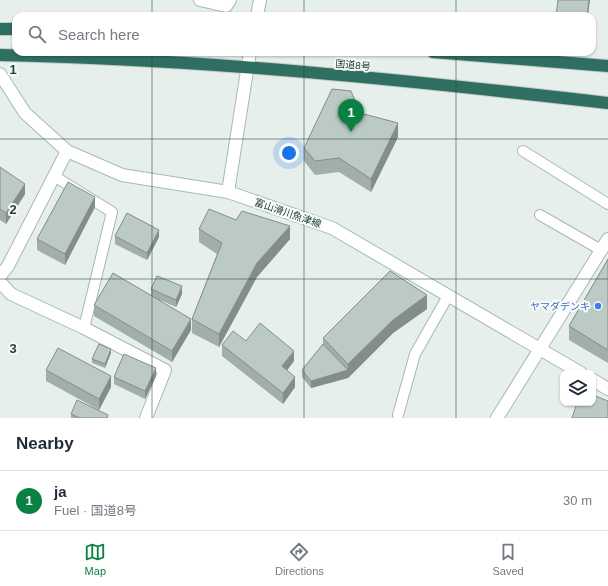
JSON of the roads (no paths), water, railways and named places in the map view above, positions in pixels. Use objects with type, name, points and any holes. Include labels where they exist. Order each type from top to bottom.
[{"type":"highway","points":[[0,29],[12,29]]},
{"type":"highway","name":"国道8号","points":[[0,55],[12,55]]},
{"type":"highway","name":"国道8号","points":[[59,56],[248,67],[608,103]]},
{"type":"highway","points":[[482,56],[608,66]]},
{"type":"street","points":[[200,0],[226,6],[230,0]]},
{"type":"street","points":[[258,12],[260,0]]},
{"type":"street","points":[[228,192],[249,56]]},
{"type":"street","name":"富山滑川魚津線","points":[[0,74],[25,113],[67,151],[122,175],[228,192],[332,228],[576,370]]},
{"type":"street","points":[[0,276],[8,266],[67,151]]},
{"type":"street","points":[[497,418],[608,239]]},
{"type":"street","points":[[0,282],[11,294],[84,328],[166,370],[146,418]]},
{"type":"street","points":[[596,382],[608,389]]},
{"type":"lane","points":[[523,151],[608,204]]},
{"type":"lane","points":[[54,176],[112,212],[84,328]]},
{"type":"lane","points":[[540,215],[601,250]]},
{"type":"lane","points":[[398,415],[415,354],[448,296]]},
{"type":"place","name":"ja","points":[[351,132]]},
{"type":"place","name":"ヤマダデンキ","points":[[598,306]]}]
